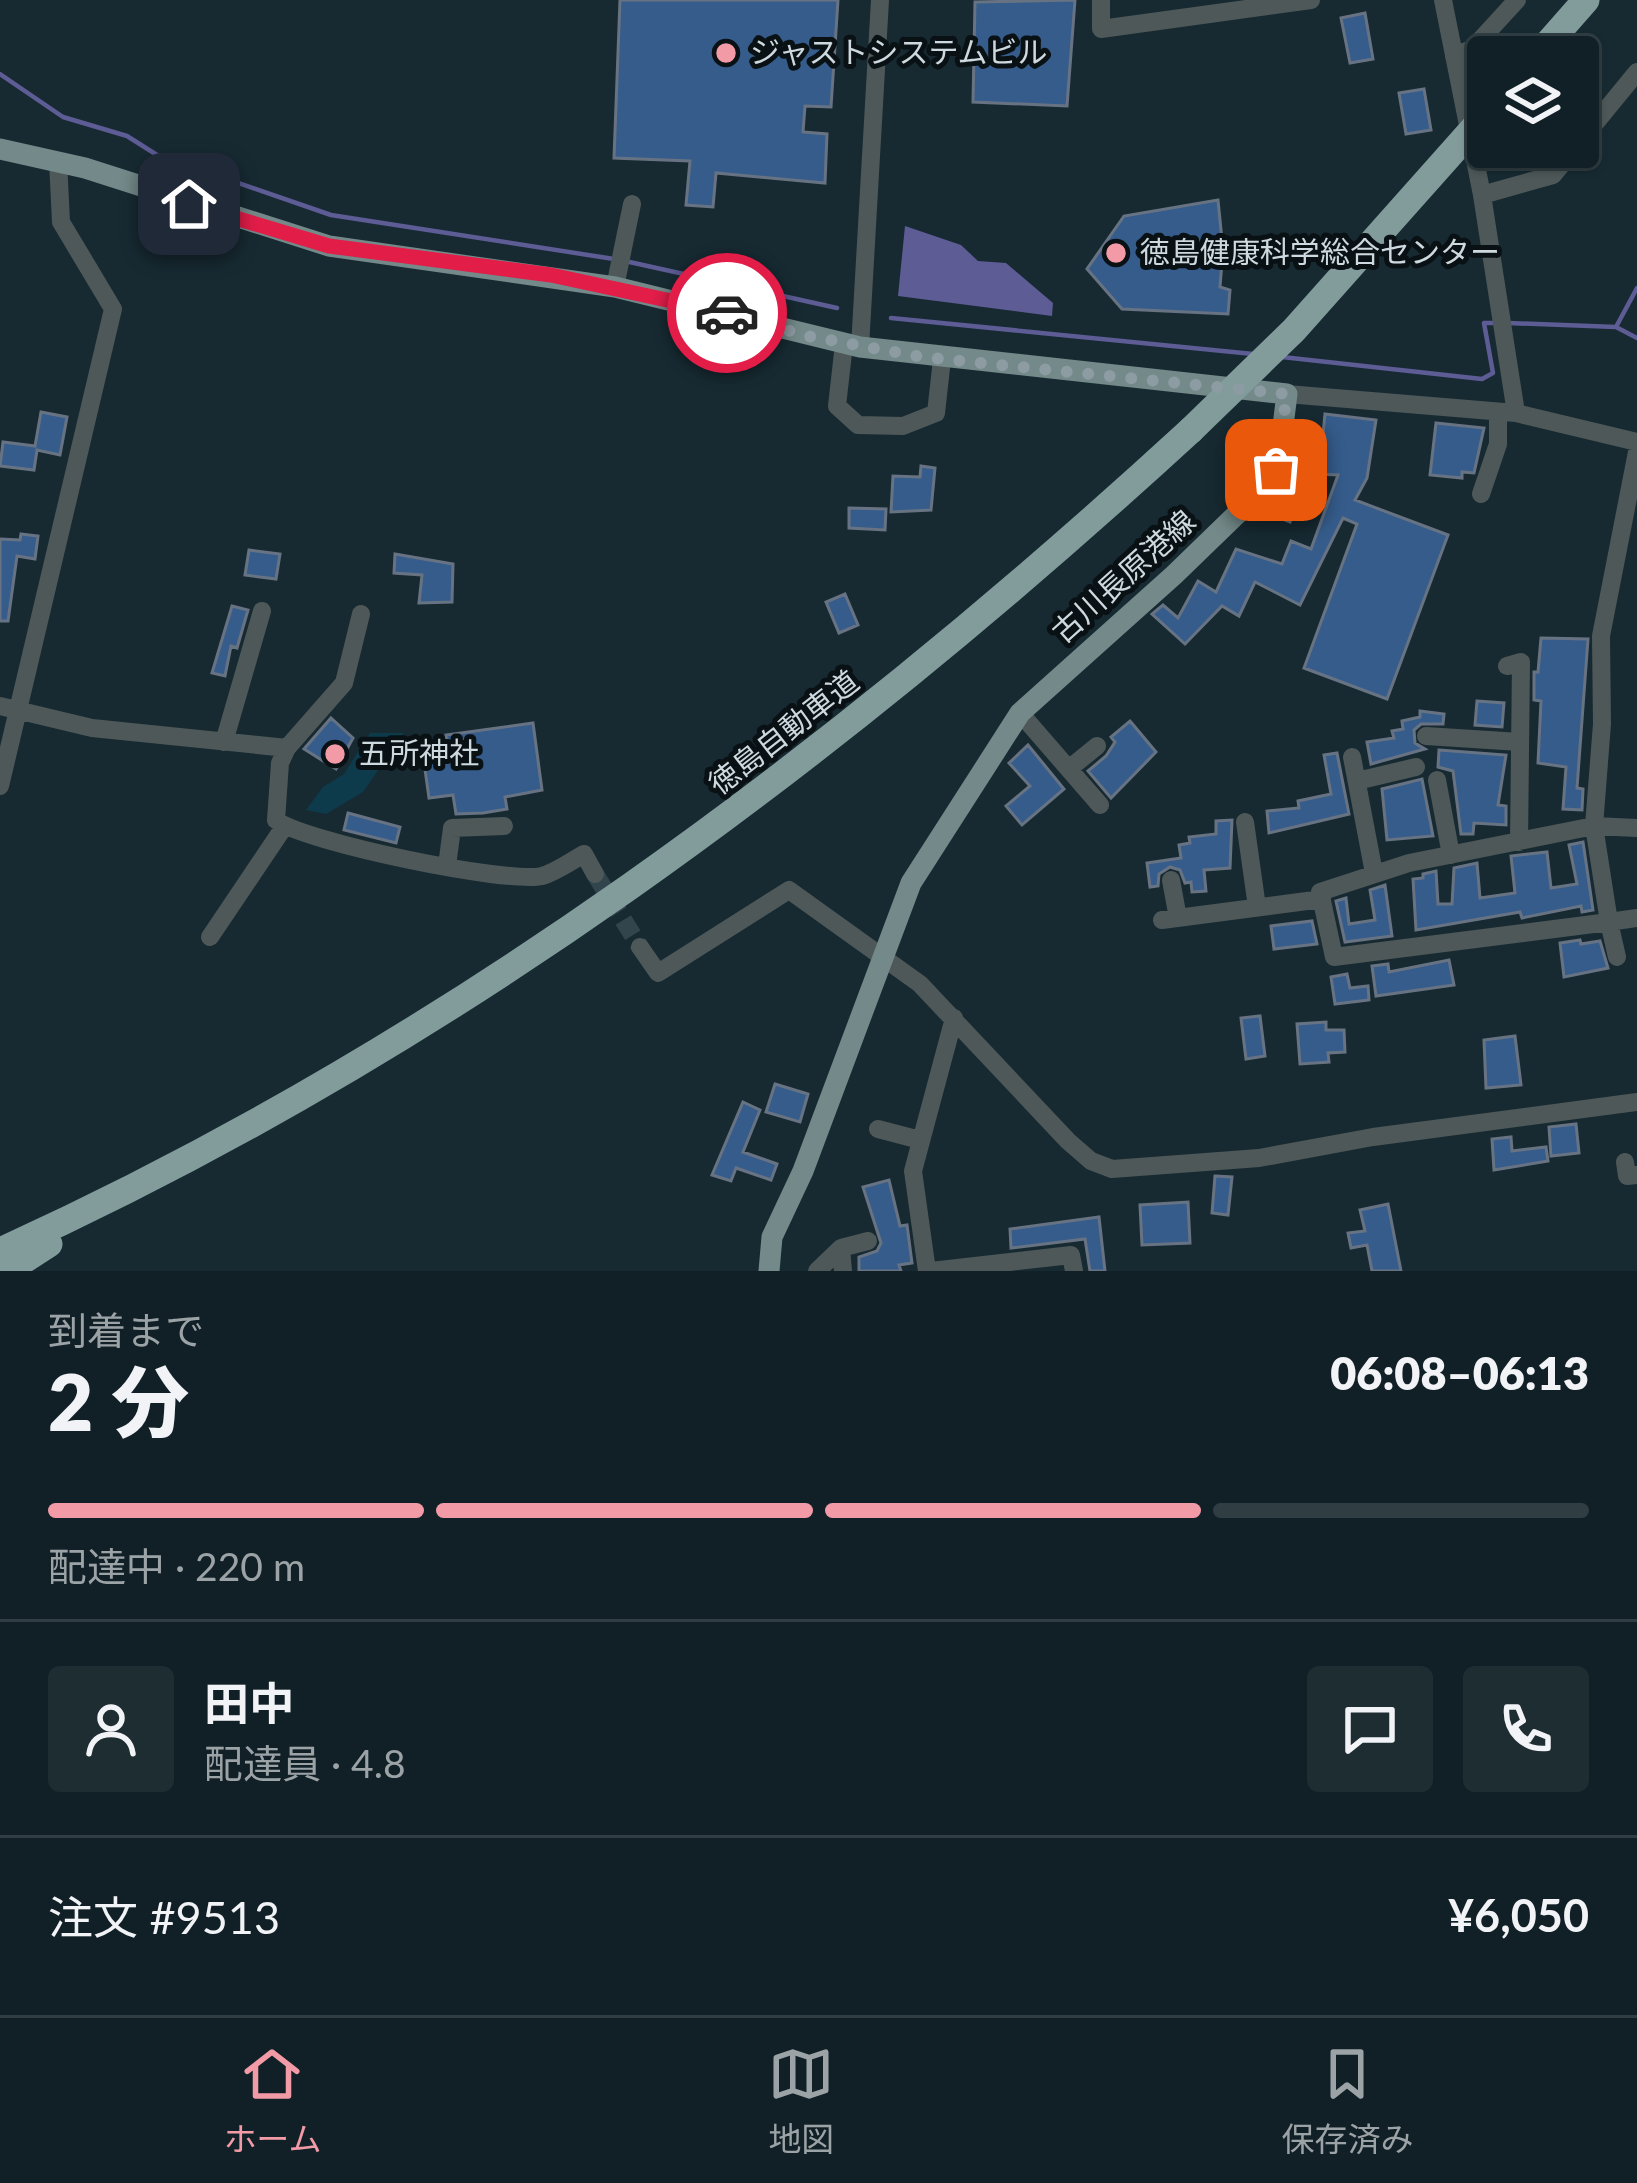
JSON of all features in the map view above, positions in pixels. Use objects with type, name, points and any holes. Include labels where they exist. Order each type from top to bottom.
[{"type":"highway","points":[[1549,36],[1576,0]]},
{"type":"highway","points":[[1553,36],[1586,0]]},
{"type":"highway","name":"徳島自動車道","points":[[0,1251],[142,1181],[373,1052],[648,877],[782,779],[926,664],[1191,430],[1294,330],[1467,136]]},
{"type":"highway","points":[[8,1271],[142,1181]]},
{"type":"main road","points":[[0,149],[58,161],[329,246],[616,279],[852,345],[942,359],[1287,394]]},
{"type":"main road","name":"古川長原港線","points":[[769,1271],[772,1237],[803,1171],[883,956],[927,854],[1020,713],[1270,482],[1279,458],[1287,394]]},
{"type":"street","points":[[880,0],[852,345],[837,406],[859,425],[903,426],[936,413],[942,359]]},
{"type":"street","points":[[1101,0],[1101,28],[1311,0]]},
{"type":"street","points":[[1443,0],[1502,324],[1507,414],[1481,494]]},
{"type":"street","points":[[1454,56],[1472,49],[1517,0]]},
{"type":"street","points":[[1599,119],[1637,72]]},
{"type":"street","points":[[0,786],[9,708],[113,309],[62,222],[58,161]]},
{"type":"street","points":[[1482,195],[1553,175],[1559,168]]},
{"type":"street","points":[[616,279],[632,204]]},
{"type":"street","points":[[1287,394],[1507,414],[1637,442]]},
{"type":"street","points":[[1617,958],[1594,826],[1602,724],[1601,636],[1637,452]]},
{"type":"street","points":[[224,742],[262,610]]},
{"type":"street","points":[[361,614],[344,683],[286,748],[280,763],[276,820],[284,827],[447,866],[541,876],[584,854],[595,874]]},
{"type":"street","points":[[1507,666],[1521,662],[1519,842]]},
{"type":"street","points":[[9,708],[92,728],[286,748]]},
{"type":"street","points":[[1020,713],[1100,806]]},
{"type":"street","points":[[1426,736],[1520,742]]},
{"type":"street","points":[[1070,768],[1097,746]]},
{"type":"street","points":[[1352,757],[1375,873]]},
{"type":"street","points":[[1357,781],[1416,767]]},
{"type":"street","points":[[1437,780],[1451,855]]},
{"type":"street","points":[[1245,822],[1257,908]]},
{"type":"street","points":[[447,866],[452,828],[504,826]]},
{"type":"street","points":[[1637,828],[1594,826],[1375,873],[1320,892],[1334,957],[1637,918]]},
{"type":"street","points":[[210,938],[284,827]]},
{"type":"street","points":[[1172,880],[1170,919],[1322,899]]},
{"type":"street","points":[[640,947],[658,973],[789,890],[883,956],[954,1018],[1068,1141],[1091,1161],[1112,1169],[1259,1158],[1373,1137],[1637,1102]]},
{"type":"street","points":[[954,1018],[913,1171],[929,1271],[1071,1256],[1074,1271]]},
{"type":"street","points":[[878,1129],[920,1140]]},
{"type":"street","points":[[817,1271],[841,1248],[868,1241]]},
{"type":"street","points":[[841,1248],[843,1271]]},
{"type":"shaded area","points":[[905,226],[961,245],[978,261],[1006,263],[1053,303],[1052,316],[898,296]]},
{"type":"shaded area","points":[[370,733],[404,733],[363,792],[326,814],[306,810],[323,787],[344,774]]},
{"type":"building","name":"ジャストシステムビル","points":[[620,0],[838,0],[831,107],[805,106],[803,132],[827,134],[825,183],[716,173],[713,207],[686,205],[690,161],[614,158]]},
{"type":"building","points":[[1075,0],[1067,106],[973,102],[975,2]]},
{"type":"building","points":[[1365,13],[1373,59],[1350,63],[1341,18]]},
{"type":"building","points":[[1424,89],[1431,130],[1406,134],[1399,93]]},
{"type":"building","name":"徳島健康科学総合センター","points":[[1218,200],[1223,250],[1220,287],[1230,290],[1228,314],[1122,309],[1087,269],[1124,216]]},
{"type":"building","points":[[41,412],[67,417],[60,455],[37,450],[34,470],[0,466],[3,442],[35,446]]},
{"type":"building","points":[[1325,414],[1376,420],[1367,478],[1355,500],[1448,535],[1387,699],[1304,668],[1357,524],[1343,518],[1300,605],[1255,582],[1239,616],[1222,606],[1185,644],[1152,614],[1163,605],[1178,618],[1198,581],[1216,592],[1236,549],[1282,564],[1291,541],[1311,549],[1338,475],[1319,474]]},
{"type":"building","points":[[1436,423],[1484,428],[1474,473],[1462,472],[1462,478],[1430,475]]},
{"type":"building","points":[[921,466],[935,468],[931,510],[891,512],[893,476],[920,477]]},
{"type":"building","points":[[1287,482],[1304,489],[1290,522],[1273,515]]},
{"type":"building","points":[[849,508],[886,509],[885,530],[849,528]]},
{"type":"building","points":[[21,534],[38,536],[35,559],[17,556],[8,621],[0,621],[0,539],[20,540]]},
{"type":"building","points":[[249,550],[280,554],[276,579],[245,575]]},
{"type":"building","points":[[395,554],[453,564],[452,602],[419,603],[422,575],[394,573]]},
{"type":"building","points":[[845,594],[858,625],[839,633],[826,602]]},
{"type":"building","points":[[232,606],[248,610],[237,648],[231,646],[225,676],[212,673]]},
{"type":"building","points":[[1541,638],[1588,639],[1577,788],[1583,789],[1582,810],[1563,809],[1566,767],[1538,763],[1541,701],[1534,700],[1534,672],[1538,672]]},
{"type":"building","points":[[1477,701],[1504,703],[1502,727],[1475,725]]},
{"type":"building","points":[[1420,711],[1444,714],[1443,724],[1421,724],[1414,730],[1415,743],[1425,749],[1371,764],[1367,742],[1394,738],[1392,731],[1403,729],[1402,721],[1420,717]]},
{"type":"building","points":[[331,718],[353,738],[336,769],[304,749]]},
{"type":"building","points":[[1130,721],[1156,752],[1111,798],[1088,771],[1106,756],[1115,742],[1111,737]]},
{"type":"building","points":[[533,723],[542,790],[505,797],[507,809],[483,813],[456,814],[453,795],[429,798],[423,755],[448,751],[446,735]]},
{"type":"building","points":[[1028,745],[1064,789],[1022,825],[1006,806],[1030,786],[1009,763]]},
{"type":"building","points":[[1439,750],[1506,755],[1498,805],[1506,806],[1506,825],[1474,823],[1473,834],[1461,834],[1453,771],[1438,767]]},
{"type":"building","points":[[1337,753],[1349,814],[1269,833],[1267,811],[1299,808],[1298,801],[1331,794],[1324,755]]},
{"type":"building","points":[[1422,779],[1433,836],[1387,840],[1382,789]]},
{"type":"building","points":[[348,813],[400,827],[396,843],[344,830]]},
{"type":"building","points":[[1232,820],[1230,868],[1204,870],[1206,891],[1192,892],[1191,882],[1185,883],[1180,870],[1170,867],[1159,874],[1158,886],[1150,887],[1147,863],[1181,858],[1179,845],[1190,843],[1189,837],[1216,834],[1216,821]]},
{"type":"building","points":[[1583,842],[1593,910],[1582,912],[1581,906],[1522,918],[1520,912],[1416,930],[1413,879],[1436,871],[1438,904],[1452,904],[1454,868],[1477,863],[1480,898],[1515,893],[1511,856],[1547,852],[1551,888],[1577,884],[1569,845]]},
{"type":"building","points":[[1385,885],[1392,936],[1345,942],[1336,901],[1346,898],[1349,924],[1375,920],[1370,890]]},
{"type":"building","points":[[1312,921],[1317,944],[1274,949],[1271,926]]},
{"type":"building","points":[[1580,940],[1581,944],[1600,941],[1608,968],[1564,977],[1560,943]]},
{"type":"building","points":[[1449,960],[1454,985],[1376,996],[1372,966],[1388,964],[1389,972]]},
{"type":"building","points":[[1347,974],[1350,988],[1368,986],[1369,1000],[1335,1004],[1331,977]]},
{"type":"building","points":[[1260,1016],[1265,1056],[1246,1059],[1241,1018]]},
{"type":"building","points":[[1326,1022],[1326,1030],[1344,1030],[1345,1052],[1328,1053],[1329,1062],[1300,1064],[1297,1024]]},
{"type":"building","points":[[1515,1036],[1521,1085],[1486,1088],[1484,1040]]},
{"type":"building","points":[[775,1084],[808,1094],[800,1122],[766,1112]]},
{"type":"building","points":[[743,1102],[760,1110],[743,1152],[777,1164],[771,1180],[736,1168],[731,1181],[712,1175]]},
{"type":"building","points":[[1576,1124],[1579,1153],[1551,1156],[1549,1127]]},
{"type":"building","points":[[1511,1137],[1512,1151],[1546,1147],[1548,1161],[1494,1170],[1492,1139]]},
{"type":"building","points":[[1215,1176],[1232,1177],[1228,1215],[1212,1213]]},
{"type":"building","points":[[889,1180],[900,1226],[907,1225],[912,1263],[899,1265],[901,1271],[859,1271],[859,1257],[877,1251],[881,1243],[863,1187]]},
{"type":"building","points":[[1188,1202],[1190,1243],[1142,1245],[1140,1205]]},
{"type":"building","points":[[1388,1204],[1401,1271],[1372,1271],[1367,1245],[1351,1248],[1348,1233],[1365,1231],[1360,1210]]},
{"type":"building","points":[[1099,1217],[1105,1271],[1090,1271],[1085,1239],[1011,1248],[1010,1229]]},
{"type":"waterway","points":[[0,74],[63,117],[127,136],[157,155],[331,215],[614,259]]},
{"type":"waterway","points":[[625,261],[837,308]]},
{"type":"waterway","points":[[1616,327],[1637,288]]},
{"type":"waterway","points":[[891,318],[1253,354]]},
{"type":"waterway","points":[[1282,357],[1482,379],[1493,373],[1484,323],[1496,323]]},
{"type":"waterway","points":[[1508,323],[1616,327],[1637,338]]},
{"type":"tunnel","points":[[595,874],[640,947]]},
{"type":"way so far","points":[[727,313],[808,336],[922,357],[1287,394],[1276,470]]},
{"type":"place","name":"ジャストシステムビル","points":[[726,53]]},
{"type":"place","name":"徳島健康科学総合センター","points":[[1116,253]]},
{"type":"place","name":"五所神社","points":[[335,754]]},
{"type":"route","points":[[189,204],[329,246],[551,275],[727,313]]}]
